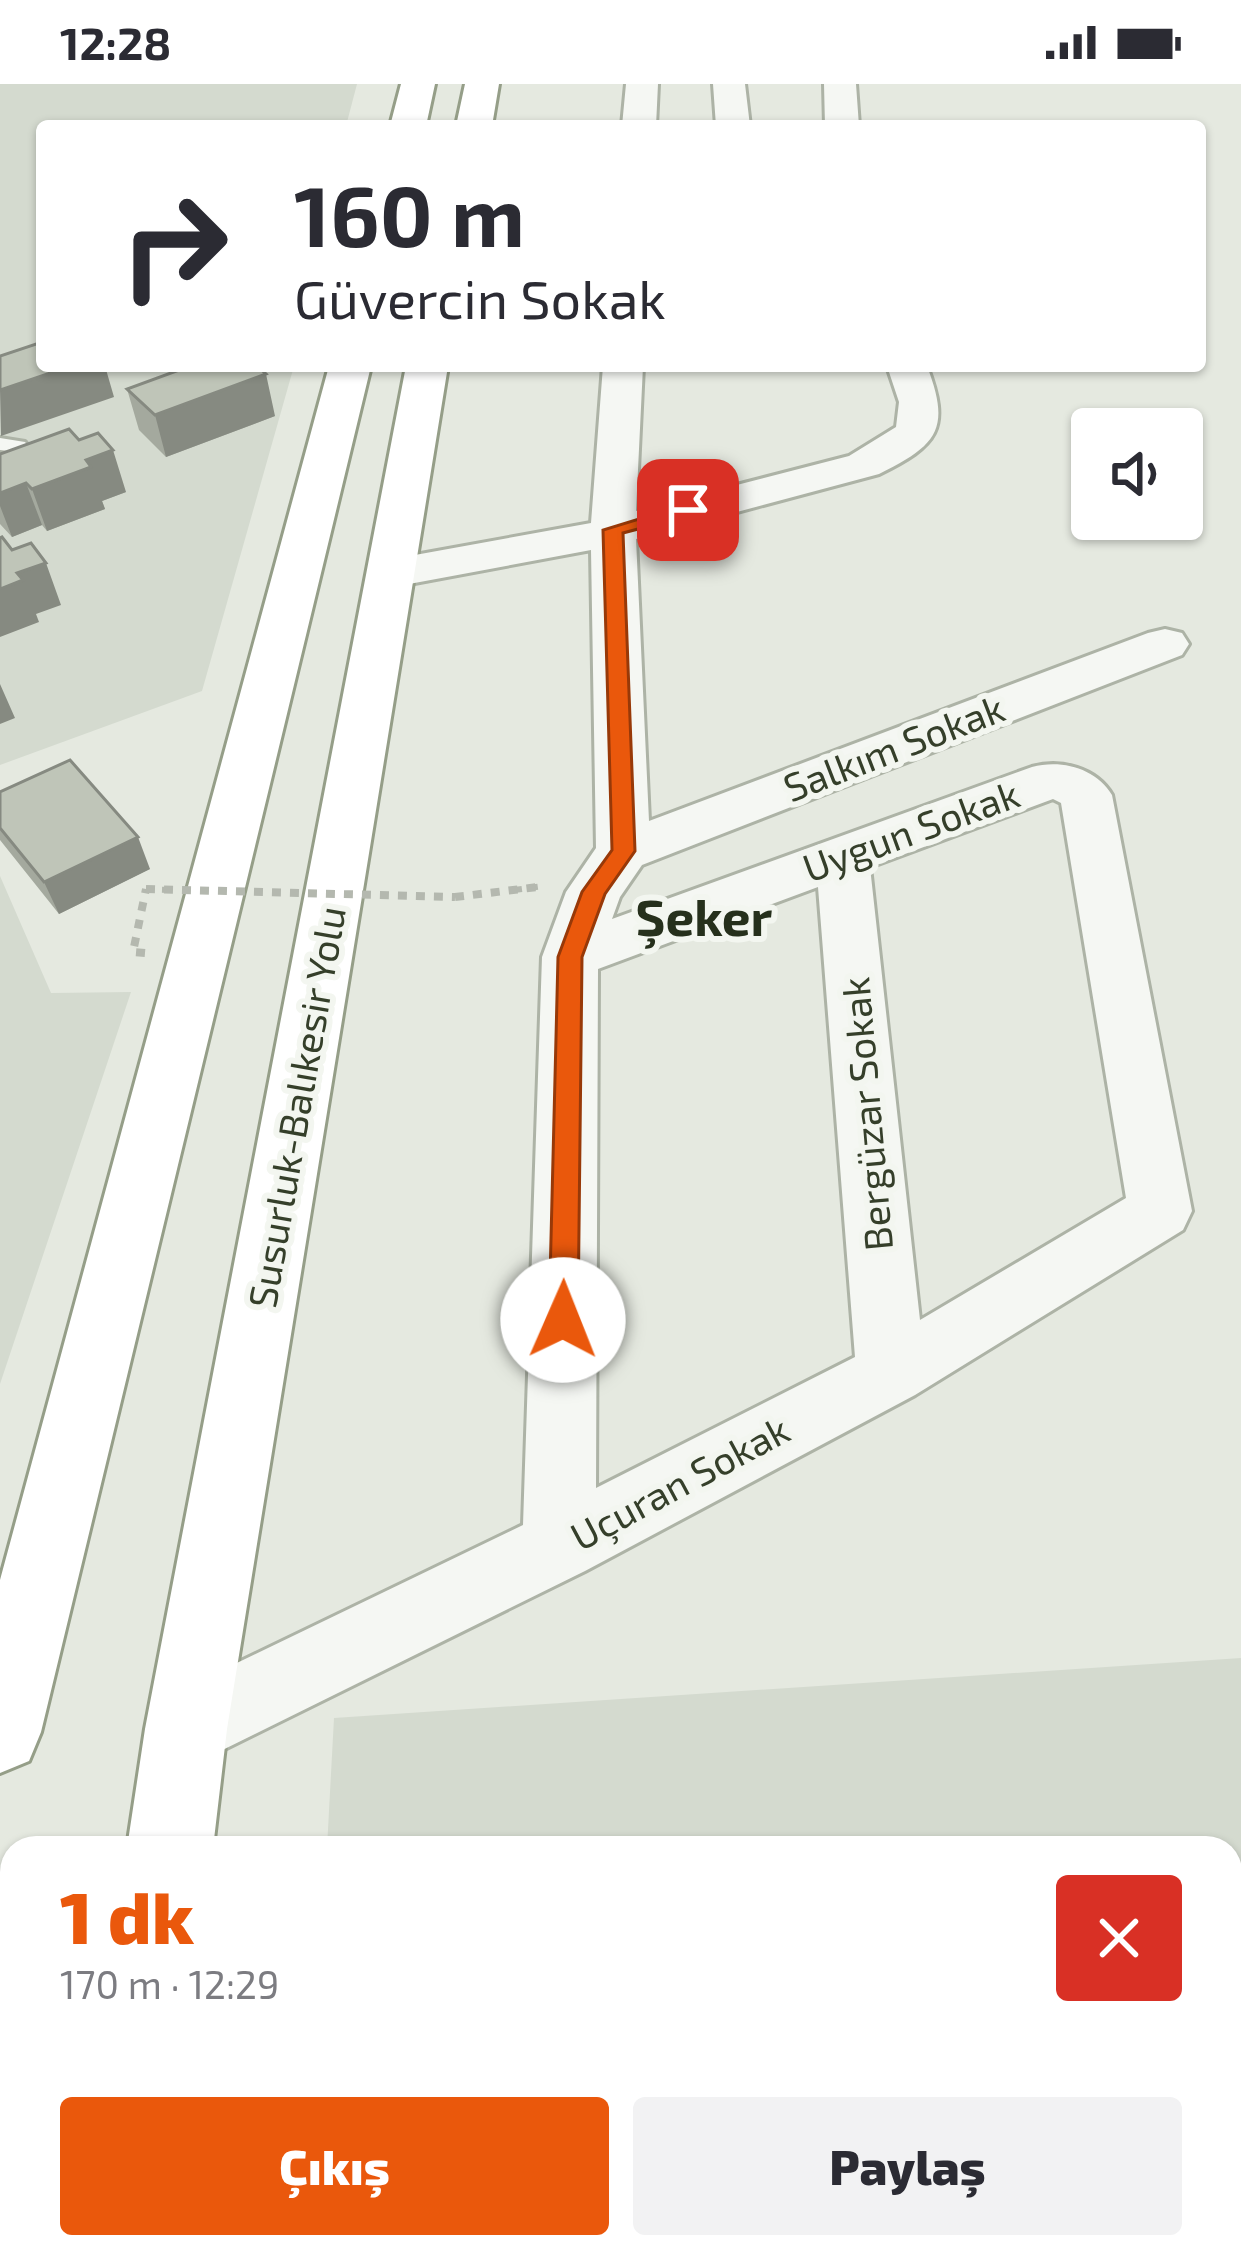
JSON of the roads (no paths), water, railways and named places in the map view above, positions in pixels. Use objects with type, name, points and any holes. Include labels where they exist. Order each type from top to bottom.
[{"type":"highway","points":[[409,120],[418,84]]},
{"type":"highway","points":[[475,120],[482,84]]},
{"type":"highway","points":[[0,1732],[348,372]]},
{"type":"highway","name":"Susurluk-Balıkesir Yolu","points":[[172,1836],[186,1729],[426,372]]},
{"type":"street","points":[[639,120],[642,84]]},
{"type":"street","points":[[729,84],[732,120]]},
{"type":"street","points":[[839,84],[842,120]]},
{"type":"street","points":[[559,1546],[570,957],[594,892],[623,851],[613,530],[623,372]]},
{"type":"street","points":[[393,574],[613,530],[863,465],[895,450],[917,431],[920,402],[909,372]]},
{"type":"street","name":"Salkım Sokak","points":[[623,851],[1166,644]]},
{"type":"street","name":"Uygun Sokak","points":[[570,957],[1050,780],[1073,786],[1086,795],[1160,1211]]},
{"type":"street","name":"Bergüzar Sokak","points":[[842,855],[891,1373]]},
{"type":"street","name":"Uçuran Sokak","points":[[186,1729],[559,1546],[891,1373],[1160,1211]]},
{"type":"district","name":"Şeker","points":[[704,918]]}]
